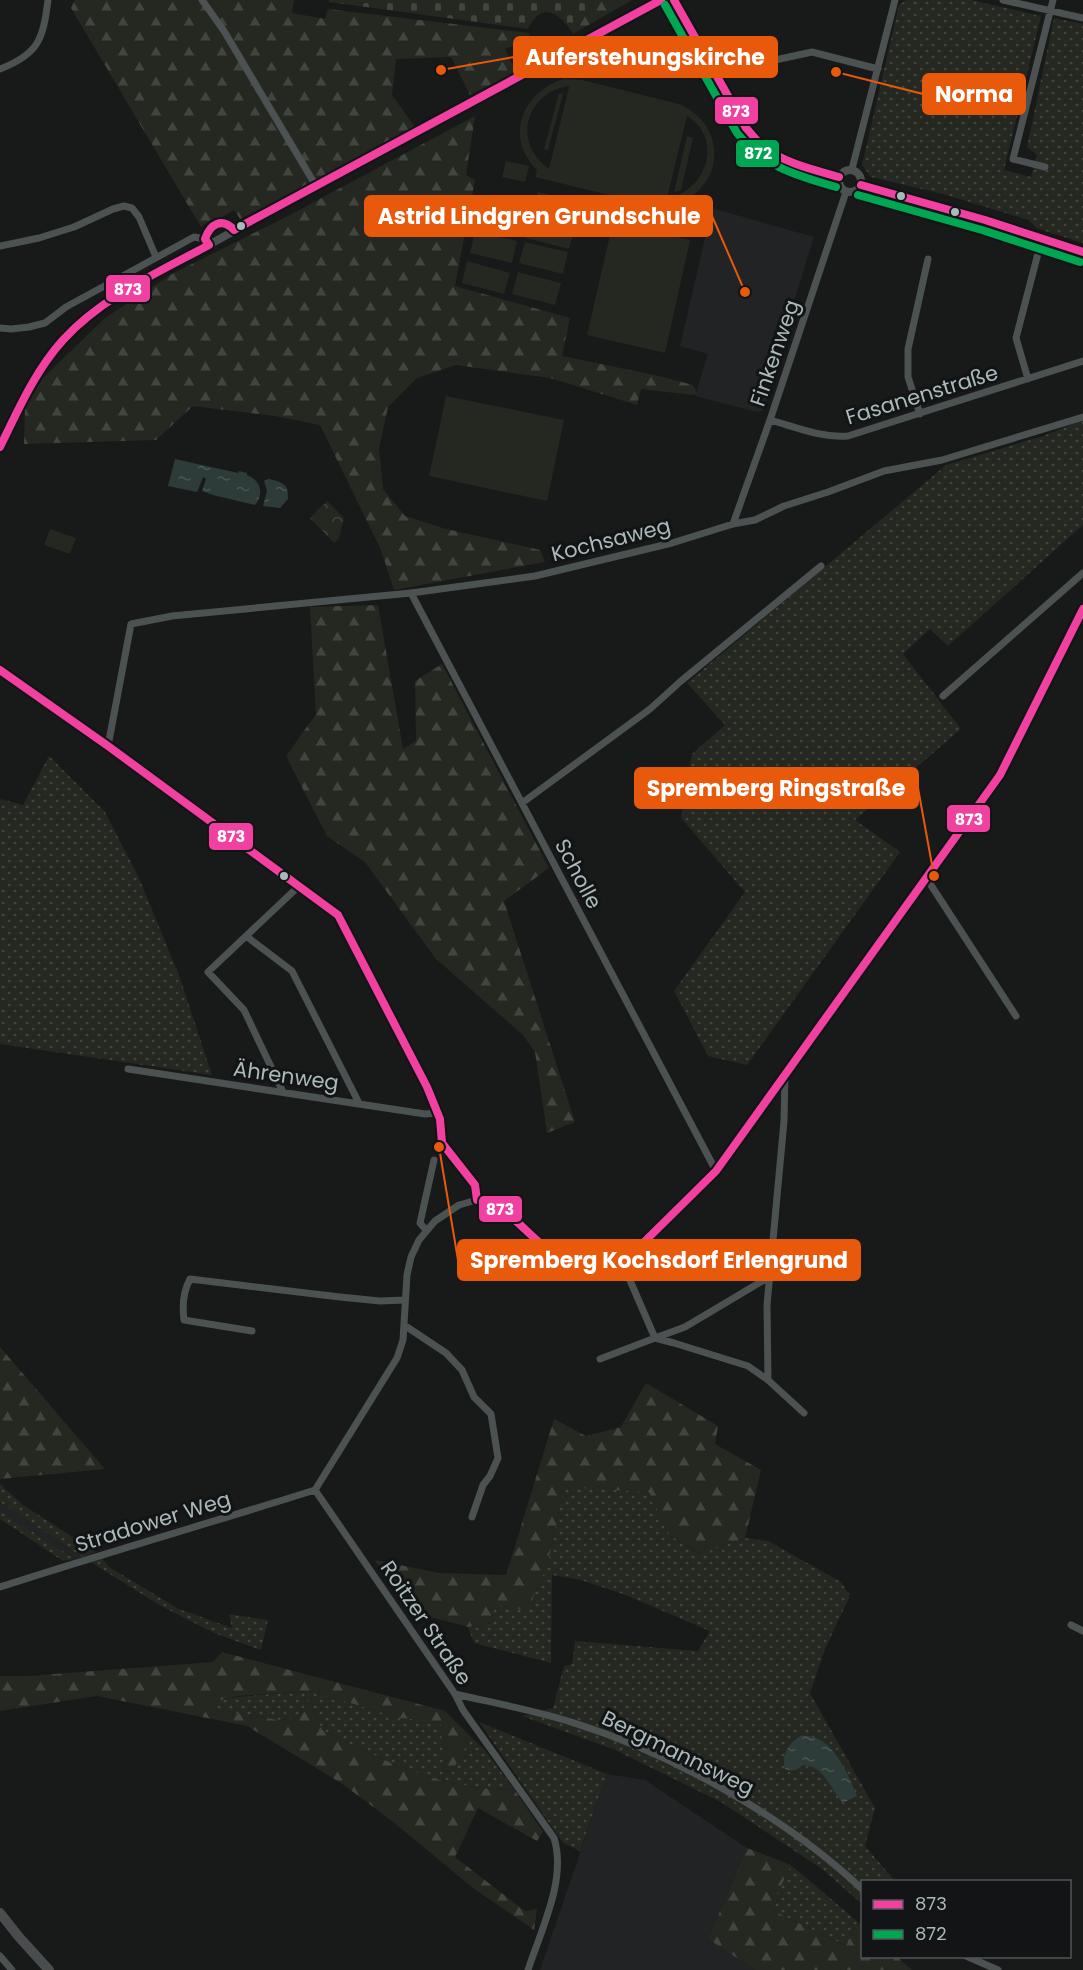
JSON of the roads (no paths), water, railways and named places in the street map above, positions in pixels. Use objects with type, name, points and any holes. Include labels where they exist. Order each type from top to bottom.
[{"type":"main road","points":[[0,1913],[49,1970]]},
{"type":"street","points":[[0,69],[25,57],[40,39],[48,0]]},
{"type":"street","points":[[202,0],[224,31],[316,186]]},
{"type":"street","points":[[0,447],[45,362],[64,339],[93,313],[145,281],[316,186],[661,0]]},
{"type":"street","points":[[675,0],[746,128],[765,148],[839,177]]},
{"type":"street","points":[[852,169],[895,0]]},
{"type":"street","points":[[1003,0],[1083,18]]},
{"type":"street","points":[[1046,167],[1013,159],[1053,0]]},
{"type":"street","points":[[715,73],[812,52],[878,69]]},
{"type":"street","points":[[852,169],[861,177],[861,184],[856,190],[846,192],[839,184],[839,177],[843,172],[852,169]]},
{"type":"street","points":[[861,184],[985,220],[1083,252]]},
{"type":"street","name":"Finkenweg","points":[[733,524],[846,192]]},
{"type":"street","points":[[0,246],[48,236],[124,206],[132,208],[139,218],[156,257]]},
{"type":"street","points":[[0,328],[29,327],[45,323],[66,307],[194,237],[205,239],[209,245]]},
{"type":"street","points":[[1028,379],[1016,339],[1042,238]]},
{"type":"street","points":[[920,414],[908,377],[908,349],[928,259]]},
{"type":"street","name":"Fasanenstraße","points":[[770,420],[823,435],[848,436],[1083,361]]},
{"type":"street","name":"Kochsaweg","points":[[108,746],[131,624],[172,616],[411,593],[535,576],[672,543],[733,524],[755,520],[784,506],[884,471],[942,460],[1083,417]]},
{"type":"street","points":[[522,804],[650,709],[821,566]]},
{"type":"street","points":[[943,696],[1083,573]]},
{"type":"street","name":"Scholle","points":[[411,593],[716,1171]]},
{"type":"street","points":[[315,1490],[397,1358],[403,1340],[405,1300],[411,1257],[419,1240],[435,1221],[459,1205],[477,1200],[498,1208],[553,1254],[587,1265],[602,1267],[622,1262],[716,1171],[1000,775],[1083,609]]},
{"type":"street","points":[[0,670],[108,746],[338,915],[427,1087],[438,1113],[442,1143],[475,1185],[477,1200]]},
{"type":"street","points":[[927,879],[1016,1016]]},
{"type":"street","points":[[283,1092],[244,1010],[207,972],[299,886]]},
{"type":"street","points":[[246,936],[292,970],[359,1103]]},
{"type":"street","name":"Ährenweg","points":[[128,1069],[426,1114],[438,1113]]},
{"type":"street","points":[[768,1380],[768,1277],[784,1121],[785,1074]]},
{"type":"street","points":[[426,1230],[420,1223],[434,1160]]},
{"type":"street","points":[[622,1262],[655,1338],[748,1366],[768,1380],[804,1413]]},
{"type":"street","points":[[600,1359],[685,1327],[768,1277]]},
{"type":"street","points":[[252,1331],[184,1320],[184,1289],[190,1279],[340,1298],[405,1300]]},
{"type":"street","points":[[404,1326],[446,1353],[462,1370],[474,1397],[491,1414],[498,1458],[483,1485],[472,1517]]},
{"type":"street","name":"Stradower Weg","points":[[0,1587],[81,1560],[315,1490]]},
{"type":"street","name":"Roitzer Straße","points":[[315,1490],[455,1694],[463,1710],[554,1838],[558,1851],[559,1868],[556,1887],[528,1970]]},
{"type":"street","points":[[1071,1625],[1083,1631]]},
{"type":"street","name":"Bergmannsweg","points":[[455,1694],[572,1722],[650,1753],[698,1776],[767,1816],[837,1866],[861,1888]]},
{"type":"street","points":[[0,1956],[12,1970]]},
{"type":"street","points":[[971,1958],[998,1970]]},
{"type":"water","points":[[175,459],[247,473],[260,487],[260,496],[255,505],[213,495],[202,491],[206,479],[203,477],[197,492],[168,486]]},
{"type":"water","points":[[269,479],[286,487],[288,499],[280,508],[263,506],[267,491],[264,481]]},
{"type":"water","points":[[801,1736],[812,1737],[830,1747],[843,1766],[857,1796],[843,1803],[822,1774],[811,1766],[803,1765],[795,1770],[785,1769],[784,1759],[787,1750]]},
{"type":"place","name":"Auferstehungskirche","points":[[441,70]]},
{"type":"place","name":"Norma","points":[[836,72]]},
{"type":"place","name":"Astrid Lindgren Grundschule","points":[[745,292]]},
{"type":"place","name":"Spremberg Ringstraße","points":[[934,876]]},
{"type":"place","name":"Spremberg Kochsdorf Erlengrund","points":[[439,1147]]}]
